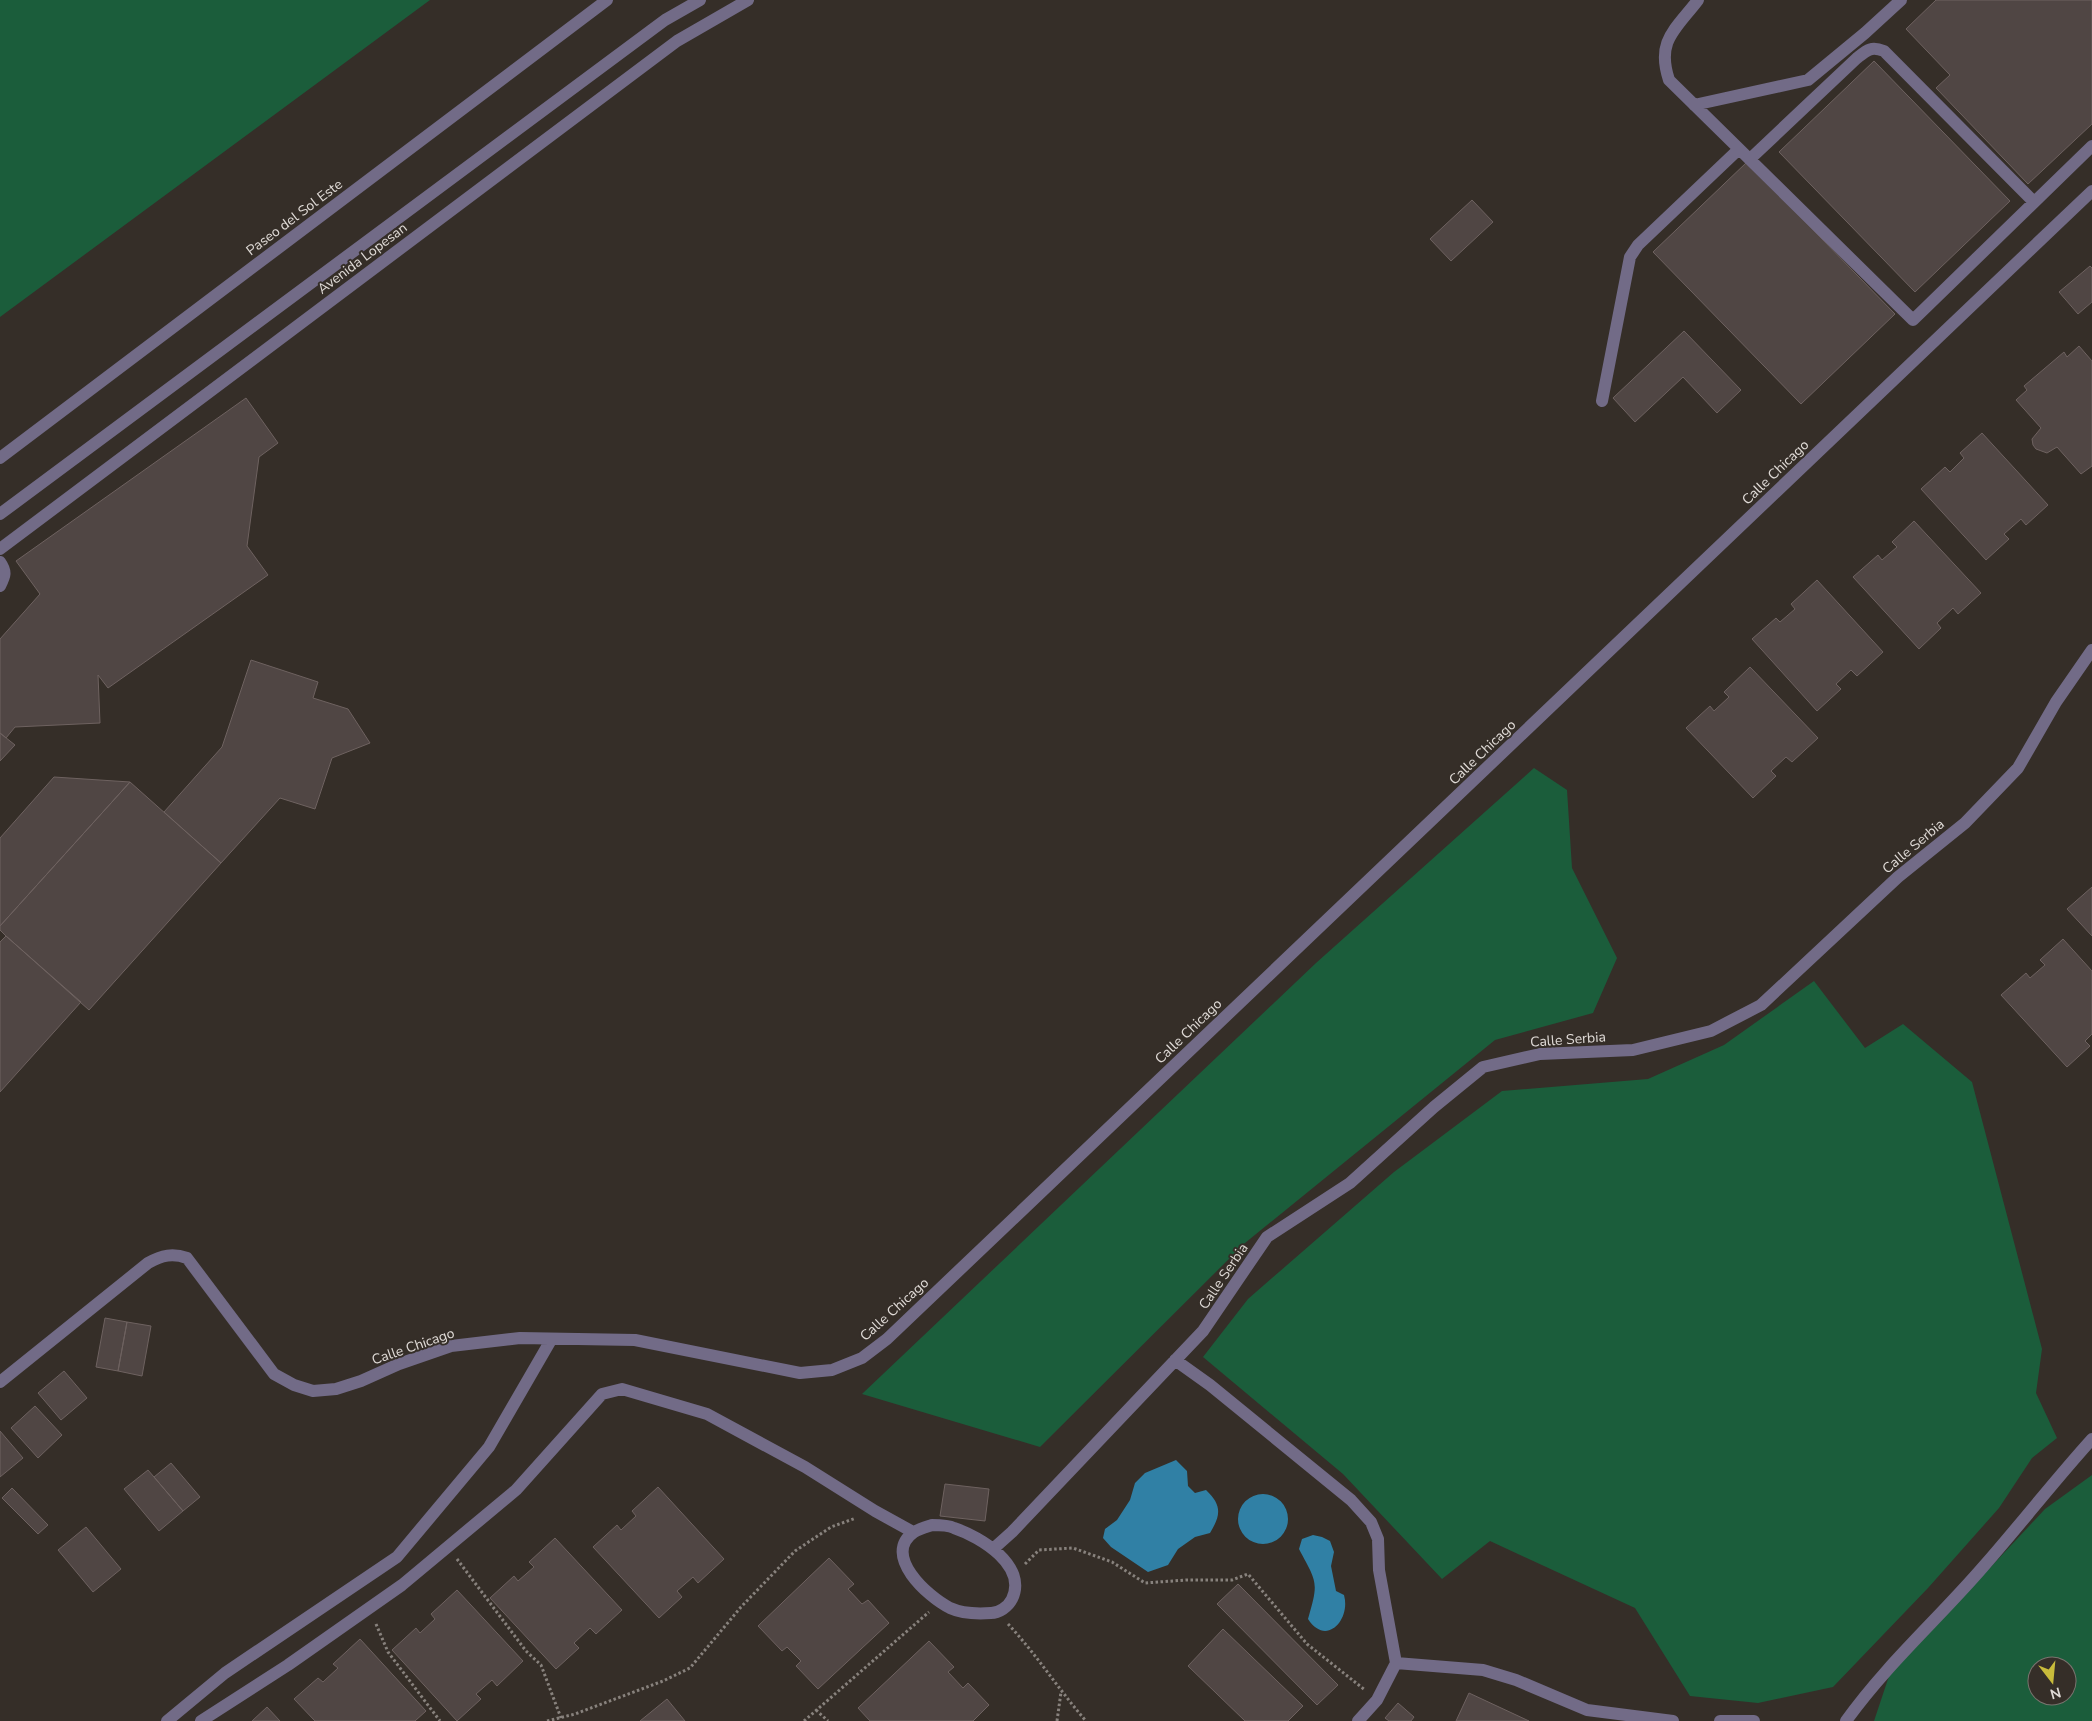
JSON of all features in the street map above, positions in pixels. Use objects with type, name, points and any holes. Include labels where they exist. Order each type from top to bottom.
[{"type":"street","name":"Paseo del Sol Este","points":[[0,458],[607,0]]},
{"type":"street","name":"Avenida Lopesan","points":[[0,514],[665,20],[700,0]]},
{"type":"street","name":"Avenida Lopesan","points":[[0,549],[677,41],[748,0]]},
{"type":"street","points":[[1698,0],[1669,38],[1663,55],[1669,80],[1913,320],[2092,146]]},
{"type":"street","points":[[1694,105],[1808,80],[1865,33],[1901,0]]},
{"type":"street","points":[[1750,159],[1851,64],[1868,49],[1875,48],[1884,51],[2034,202]]},
{"type":"street","points":[[1602,401],[1630,257],[1638,246],[1739,149]]},
{"type":"street","name":"Calle Chicago","points":[[0,1382],[148,1262],[167,1255],[178,1255],[187,1258],[274,1374],[294,1385],[313,1390],[336,1389],[362,1381],[399,1364],[451,1346],[520,1338],[635,1340],[800,1373],[832,1370],[862,1358],[887,1339],[2092,191]]},
{"type":"street","points":[[0,562],[5,568],[6,575],[0,586]]},
{"type":"street","name":"Calle Serbia","points":[[993,1549],[1012,1532],[1203,1331],[1267,1237],[1350,1183],[1434,1107],[1483,1066],[1540,1054],[1633,1050],[1711,1031],[1761,1005],[1898,877],[1965,823],[2018,768],[2056,702],[2092,650]]},
{"type":"street","points":[[168,1721],[225,1673],[397,1557],[488,1447],[551,1340]]},
{"type":"street","points":[[1175,1360],[1210,1385],[1351,1500],[1371,1522],[1378,1539],[1379,1570],[1396,1663],[1377,1700],[1358,1721]]},
{"type":"street","points":[[201,1721],[288,1664],[402,1585],[516,1490],[602,1394],[622,1389],[707,1414],[805,1467],[875,1511],[913,1532]]},
{"type":"street","points":[[1846,1721],[1866,1692],[1983,1568],[2051,1484],[2092,1439]]},
{"type":"street","points":[[932,1525],[953,1527],[993,1549],[1002,1556],[1014,1576],[1016,1588],[1010,1602],[998,1613],[973,1615],[950,1608],[940,1602],[917,1582],[908,1570],[903,1556],[905,1543],[913,1532],[932,1525]]},
{"type":"street","points":[[1396,1663],[1482,1670],[1516,1680],[1587,1710],[1672,1721]]},
{"type":"street","points":[[1720,1721],[1754,1721]]},
{"type":"path","points":[[547,1721],[561,1718],[663,1681],[690,1668],[741,1607],[795,1551],[830,1527],[875,1511]]},
{"type":"path","points":[[448,1546],[463,1570],[499,1613],[526,1651],[541,1665],[561,1718]]},
{"type":"path","points":[[1014,1576],[1039,1550],[1073,1548],[1112,1562],[1145,1583],[1186,1580],[1232,1580],[1248,1574],[1308,1644],[1377,1700]]},
{"type":"path","points":[[804,1721],[940,1602]]},
{"type":"path","points":[[370,1607],[388,1652],[440,1721]]},
{"type":"path","points":[[998,1613],[1029,1647],[1061,1692],[1086,1721]]},
{"type":"path","points":[[1057,1721],[1061,1692]]},
{"type":"path","points":[[816,1710],[828,1721]]},
{"type":"green space","points":[[0,0],[430,0],[0,317]]},
{"type":"green space","points":[[1534,768],[1567,790],[1572,868],[1617,958],[1593,1013],[1495,1040],[1245,1243],[1040,1447],[862,1394],[1316,963]]},
{"type":"green space","points":[[1814,981],[1865,1048],[1903,1024],[1972,1082],[2042,1349],[2036,1393],[2057,1438],[2032,1458],[1999,1508],[1928,1588],[1833,1687],[1758,1703],[1690,1696],[1635,1608],[1490,1541],[1442,1579],[1343,1474],[1203,1357],[1248,1299],[1394,1172],[1502,1091],[1648,1079],[1724,1045]]},
{"type":"green space","points":[[2092,1475],[2092,1721],[1874,1721],[1889,1676],[2045,1509]]},
{"type":"water","points":[[1176,1460],[1187,1471],[1188,1486],[1195,1493],[1206,1490],[1211,1495],[1217,1505],[1218,1515],[1210,1533],[1195,1537],[1178,1549],[1168,1565],[1148,1572],[1111,1547],[1103,1538],[1105,1529],[1117,1520],[1130,1500],[1135,1483],[1145,1473]]},
{"type":"water","points":[[1258,1494],[1268,1494],[1281,1501],[1288,1514],[1288,1524],[1281,1537],[1268,1544],[1258,1544],[1249,1540],[1242,1533],[1238,1524],[1238,1514],[1242,1505],[1249,1498]]},
{"type":"water","points":[[1313,1535],[1330,1541],[1334,1552],[1331,1566],[1336,1591],[1344,1595],[1345,1604],[1344,1613],[1335,1627],[1322,1631],[1315,1627],[1308,1619],[1315,1589],[1313,1576],[1299,1549],[1302,1539]]},
{"type":"building","points":[[1936,0],[2092,0],[2092,124],[2028,184],[1936,88],[1950,75],[1906,29]]},
{"type":"building","points":[[1874,61],[2010,201],[1915,292],[1779,152]]},
{"type":"building","points":[[1747,162],[1895,314],[1801,404],[1653,252]]},
{"type":"building","points":[[1472,200],[1493,222],[1451,261],[1430,239]]},
{"type":"building","points":[[2090,266],[2092,268],[2092,302],[2078,314],[2059,292]]},
{"type":"building","points":[[1684,331],[1741,390],[1717,413],[1683,377],[1635,422],[1613,398]]},
{"type":"building","points":[[2079,346],[2092,361],[2092,466],[2081,474],[2057,447],[2047,453],[2036,449],[2032,439],[2041,428],[2016,400],[2027,390],[2024,386],[2064,352],[2067,357]]},
{"type":"building","points":[[246,398],[278,443],[259,457],[247,546],[268,575],[108,688],[98,675],[100,723],[15,727],[6,738],[0,733],[0,639],[40,594],[16,561]]},
{"type":"building","points":[[1982,433],[2048,505],[2026,525],[2021,519],[2004,534],[2009,539],[1986,560],[1921,489],[1945,467],[1950,472],[1964,458],[1960,453]]},
{"type":"building","points":[[1914,521],[1981,593],[1958,614],[1953,608],[1937,623],[1941,628],[1919,649],[1853,577],[1878,555],[1882,560],[1897,547],[1892,542]]},
{"type":"building","points":[[1817,580],[1883,652],[1857,676],[1851,670],[1836,684],[1841,689],[1817,711],[1752,639],[1776,618],[1780,622],[1795,609],[1791,604]]},
{"type":"building","points":[[251,660],[318,682],[313,698],[348,709],[370,743],[332,758],[315,809],[280,798],[221,863],[164,812],[222,747]]},
{"type":"building","points":[[1750,667],[1818,738],[1792,762],[1786,757],[1771,771],[1776,776],[1753,798],[1686,728],[1710,706],[1714,711],[1729,697],[1724,692]]},
{"type":"building","points":[[0,733],[15,745],[0,761]]},
{"type":"building","points":[[54,777],[130,782],[0,926],[0,838]]},
{"type":"building","points":[[130,782],[221,863],[89,1010],[6,936],[0,930],[0,926]]},
{"type":"building","points":[[2092,887],[2092,936],[2067,909]]},
{"type":"building","points":[[6,936],[81,1002],[0,1092],[0,942]]},
{"type":"building","points":[[2063,939],[2092,971],[2092,1034],[2085,1041],[2090,1046],[2067,1067],[2001,995],[2026,973],[2030,978],[2045,965],[2040,960]]},
{"type":"building","points":[[105,1318],[127,1322],[118,1371],[96,1367]]},
{"type":"building","points":[[127,1322],[151,1326],[142,1376],[118,1371]]},
{"type":"building","points":[[64,1371],[87,1398],[61,1420],[38,1393]]},
{"type":"building","points":[[35,1406],[62,1435],[38,1458],[11,1428]]},
{"type":"building","points":[[0,1431],[23,1458],[0,1477]]},
{"type":"building","points":[[171,1463],[200,1497],[183,1511],[154,1477]]},
{"type":"building","points":[[148,1470],[183,1511],[159,1531],[124,1489]]},
{"type":"building","points":[[945,1484],[989,1489],[985,1521],[940,1516]]},
{"type":"building","points":[[658,1487],[724,1559],[698,1583],[693,1577],[677,1591],[682,1597],[659,1618],[593,1547],[617,1525],[621,1530],[636,1516],[632,1511]]},
{"type":"building","points":[[12,1488],[48,1525],[38,1534],[2,1498]]},
{"type":"building","points":[[86,1527],[121,1569],[93,1592],[58,1550]]},
{"type":"building","points":[[555,1538],[622,1610],[596,1634],[590,1628],[574,1643],[579,1648],[556,1669],[490,1598],[514,1576],[518,1581],[534,1567],[529,1562]]},
{"type":"building","points":[[829,1558],[854,1584],[848,1589],[862,1604],[868,1600],[889,1623],[818,1689],[796,1666],[801,1661],[787,1647],[782,1651],[758,1626]]},
{"type":"building","points":[[1238,1584],[1338,1685],[1317,1705],[1217,1604]]},
{"type":"building","points":[[457,1590],[523,1661],[497,1686],[492,1680],[476,1694],[481,1699],[457,1721],[392,1650],[416,1628],[420,1633],[435,1619],[431,1614]]},
{"type":"building","points":[[1223,1629],[1303,1706],[1288,1721],[1245,1721],[1188,1666]]},
{"type":"building","points":[[360,1639],[426,1711],[415,1721],[315,1721],[294,1699],[318,1678],[323,1682],[338,1668],[333,1664]]},
{"type":"building","points":[[929,1641],[954,1667],[948,1672],[963,1688],[968,1683],[989,1705],[973,1721],[870,1721],[858,1708]]},
{"type":"building","points":[[1469,1693],[1529,1721],[1456,1721]]},
{"type":"building","points":[[667,1699],[685,1721],[640,1721]]},
{"type":"building","points":[[1398,1703],[1414,1717],[1411,1721],[1389,1721],[1385,1718]]},
{"type":"building","points":[[267,1707],[280,1721],[252,1721]]}]
